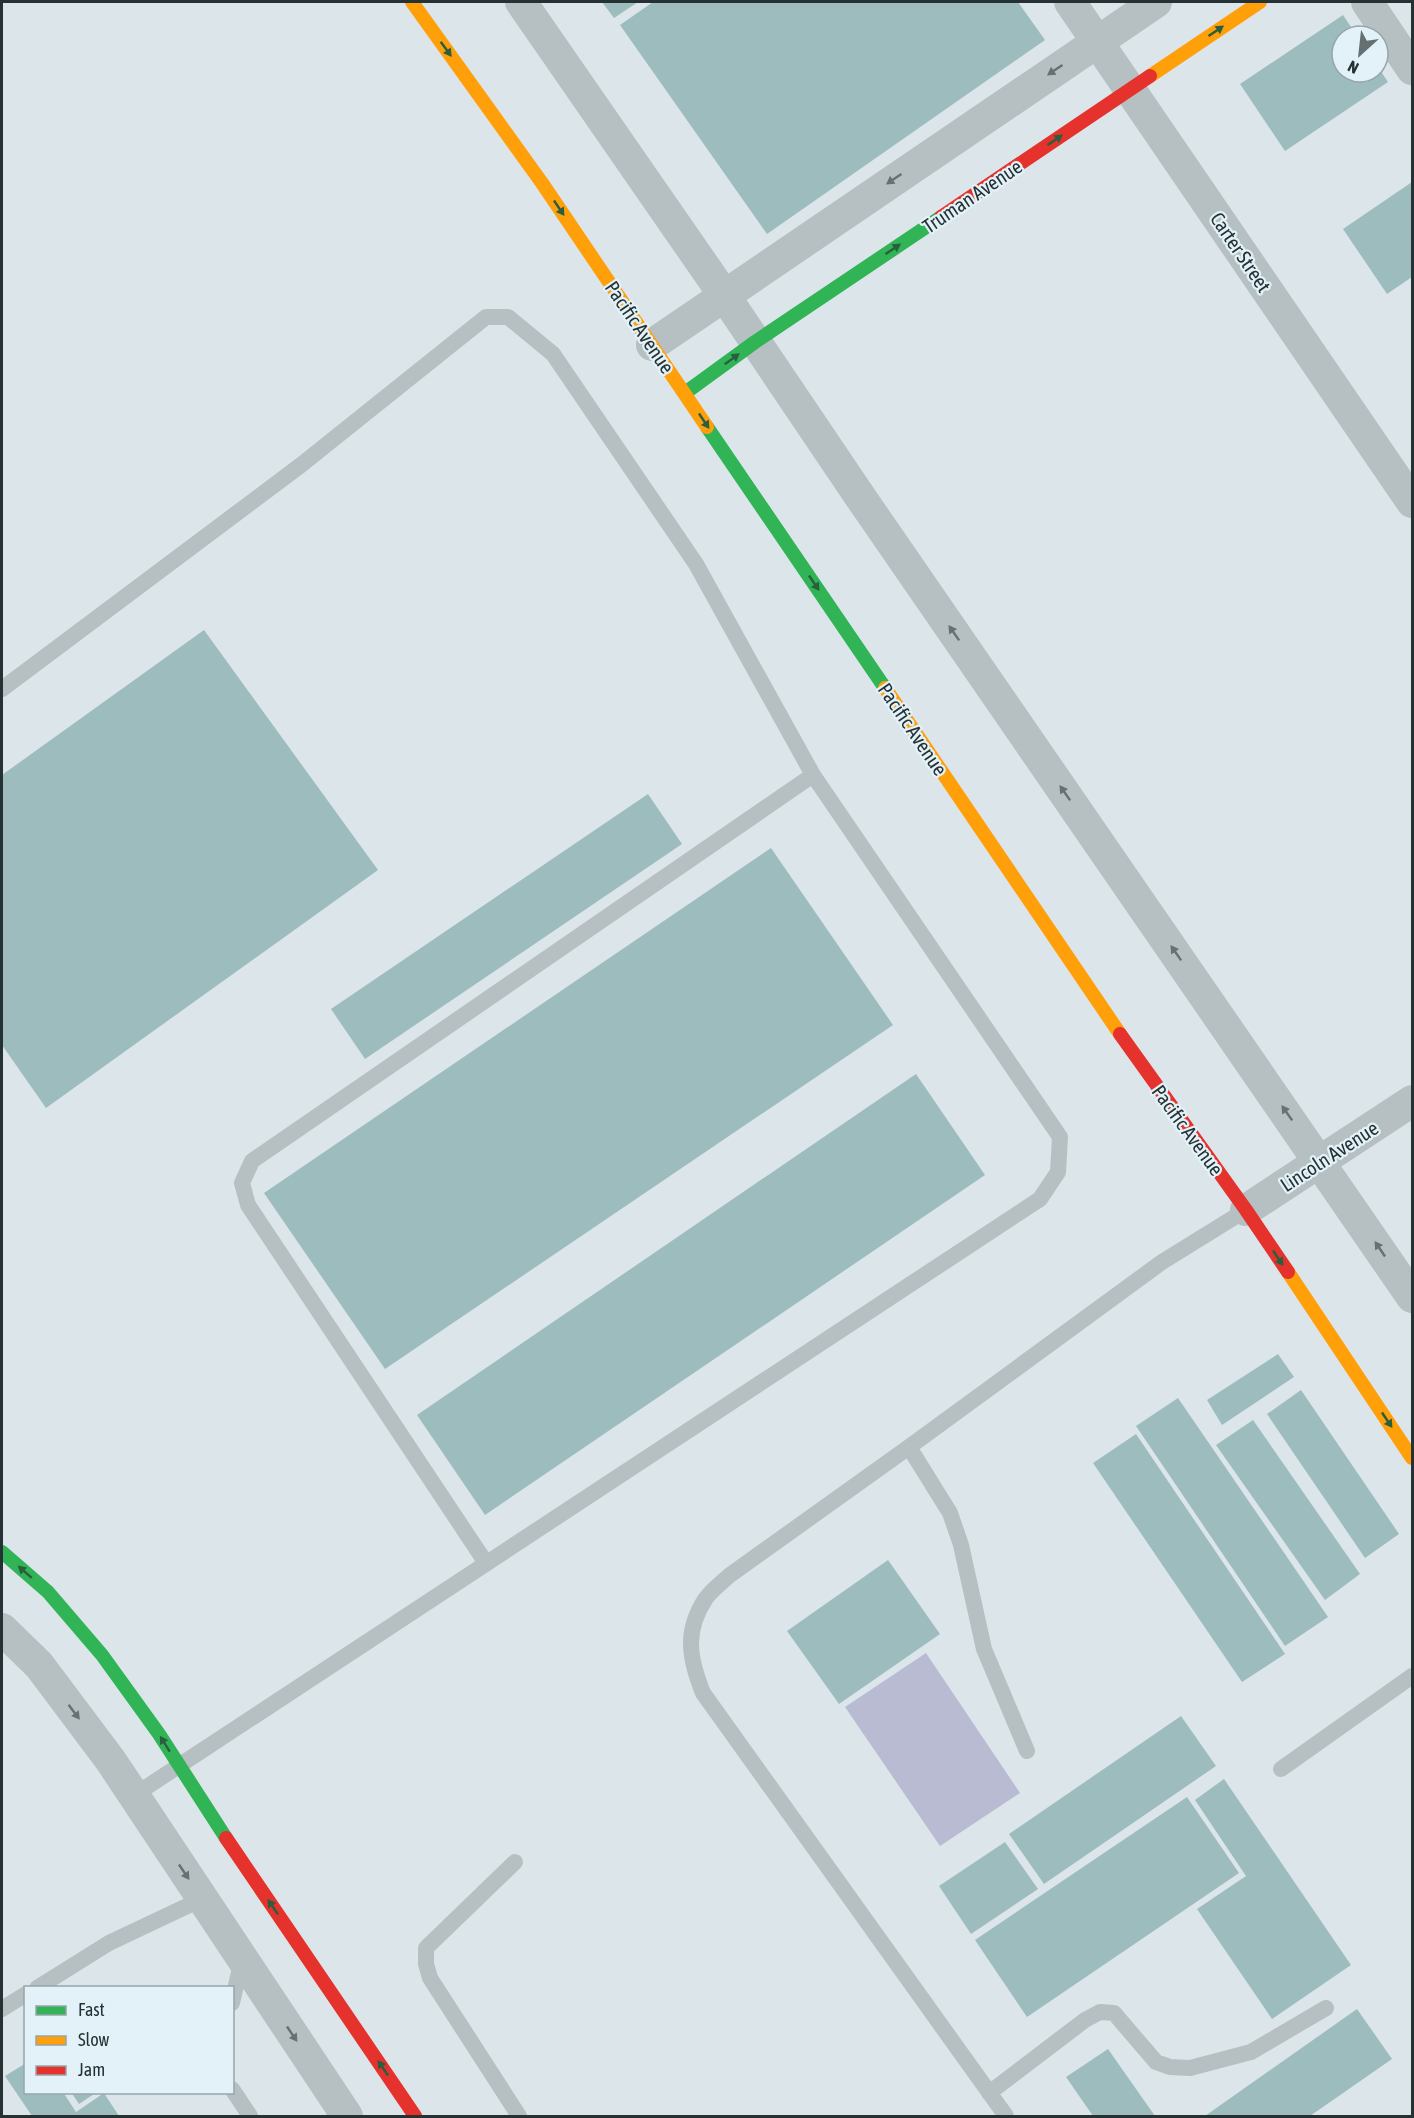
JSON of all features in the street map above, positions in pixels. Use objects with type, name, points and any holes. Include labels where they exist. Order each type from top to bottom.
[{"type":"street","name":"Pacific Avenue","points":[[412,2],[542,183],[1144,1070],[1246,1210],[1413,1458]]},
{"type":"street","points":[[521,2],[1412,1294]]},
{"type":"street","name":"Carter Street","points":[[1070,2],[1413,502]]},
{"type":"street","points":[[652,345],[1156,2]]},
{"type":"street","name":"Truman Avenue","points":[[685,393],[755,342],[1260,2]]},
{"type":"street","points":[[1367,2],[1413,69]]},
{"type":"street","name":"Lincoln Avenue","points":[[1246,1210],[1413,1101]]},
{"type":"street","points":[[2,1552],[48,1592],[102,1655],[159,1734],[179,1767],[416,2116]]},
{"type":"street","points":[[2,1629],[39,1665],[111,1761],[347,2116]]},
{"type":"lane","points":[[2,689],[301,465],[486,317],[508,317],[553,354],[696,564],[813,775],[1060,1137],[1058,1172],[1040,1199],[133,1796]]},
{"type":"lane","points":[[486,1563],[248,1205],[242,1183],[252,1161],[813,775]]},
{"type":"lane","points":[[1006,2116],[703,1693],[693,1668],[690,1644],[694,1620],[707,1597],[730,1575],[1162,1262],[1246,1210]]},
{"type":"lane","points":[[909,1447],[950,1513],[961,1545],[984,1648],[1027,1751]]},
{"type":"lane","points":[[1281,1769],[1413,1676]]},
{"type":"lane","points":[[515,1862],[426,1948],[426,1956],[430,1978],[519,2116]]},
{"type":"lane","points":[[40,1986],[109,1943],[202,1899]]},
{"type":"lane","points":[[234,1994],[242,1958]]},
{"type":"lane","points":[[2,2008],[24,1995]]},
{"type":"lane","points":[[989,2093],[1085,2020],[1100,2012],[1114,2013],[1156,2062],[1170,2067],[1190,2068],[1251,2052],[1326,2008]]},
{"type":"lane","points":[[234,2092],[250,2116]]},
{"type":"shaded area","points":[[926,1653],[1020,1793],[940,1846],[845,1707]]},
{"type":"building","points":[[602,2],[638,2],[614,18]]},
{"type":"building","points":[[653,2],[1018,2],[1045,40],[767,234],[620,25]]},
{"type":"building","points":[[1343,15],[1349,24],[1330,24],[1330,84],[1385,84],[1285,151],[1240,84]]},
{"type":"building","points":[[1412,182],[1412,277],[1387,294],[1343,229]]},
{"type":"building","points":[[204,630],[378,870],[46,1108],[2,1045],[2,775]]},
{"type":"building","points":[[648,794],[682,844],[365,1059],[331,1009]]},
{"type":"building","points":[[771,848],[893,1025],[385,1369],[264,1193]]},
{"type":"building","points":[[916,1074],[985,1175],[485,1515],[417,1415]]},
{"type":"building","points":[[1278,1354],[1294,1377],[1222,1425],[1207,1400]]},
{"type":"building","points":[[1301,1390],[1399,1534],[1365,1558],[1267,1414]]},
{"type":"building","points":[[1178,1398],[1328,1617],[1285,1646],[1136,1426]]},
{"type":"building","points":[[1253,1420],[1360,1574],[1325,1600],[1216,1445]]},
{"type":"building","points":[[1136,1434],[1285,1654],[1242,1682],[1093,1463]]},
{"type":"building","points":[[888,1560],[940,1634],[839,1704],[787,1631]]},
{"type":"building","points":[[1181,1716],[1216,1766],[1044,1884],[1009,1834]]},
{"type":"building","points":[[1224,1779],[1351,1965],[1272,2019],[1197,1909],[1246,1876],[1195,1800]]},
{"type":"building","points":[[1187,1797],[1239,1873],[1027,2017],[975,1940]]},
{"type":"building","points":[[1005,1842],[1038,1889],[971,1934],[939,1886]]},
{"type":"building","points":[[1357,2009],[1392,2059],[1310,2116],[1205,2116]]},
{"type":"building","points":[[1108,2049],[1155,2116],[1093,2116],[1066,2077]]},
{"type":"building","points":[[24,2064],[24,2094],[64,2094],[76,2112],[105,2094],[119,2116],[32,2116],[5,2076]]},
{"type":"building","points":[[72,2094],[94,2094],[79,2104]]},
{"type":"traffic: fast","points":[[685,393],[755,342],[941,217]]},
{"type":"traffic: fast","points":[[707,427],[885,688]]},
{"type":"traffic: fast","points":[[2,1552],[48,1592],[102,1655],[159,1734],[226,1838]]},
{"type":"traffic: slow","points":[[412,2],[542,183],[707,427]]},
{"type":"traffic: slow","points":[[1150,76],[1260,2]]},
{"type":"traffic: slow","points":[[885,688],[1120,1034]]},
{"type":"traffic: slow","points":[[1288,1272],[1412,1458]]},
{"type":"traffic: jam","points":[[941,217],[1150,76]]},
{"type":"traffic: jam","points":[[1120,1034],[1288,1272]]},
{"type":"traffic: jam","points":[[226,1838],[415,2116]]}]
